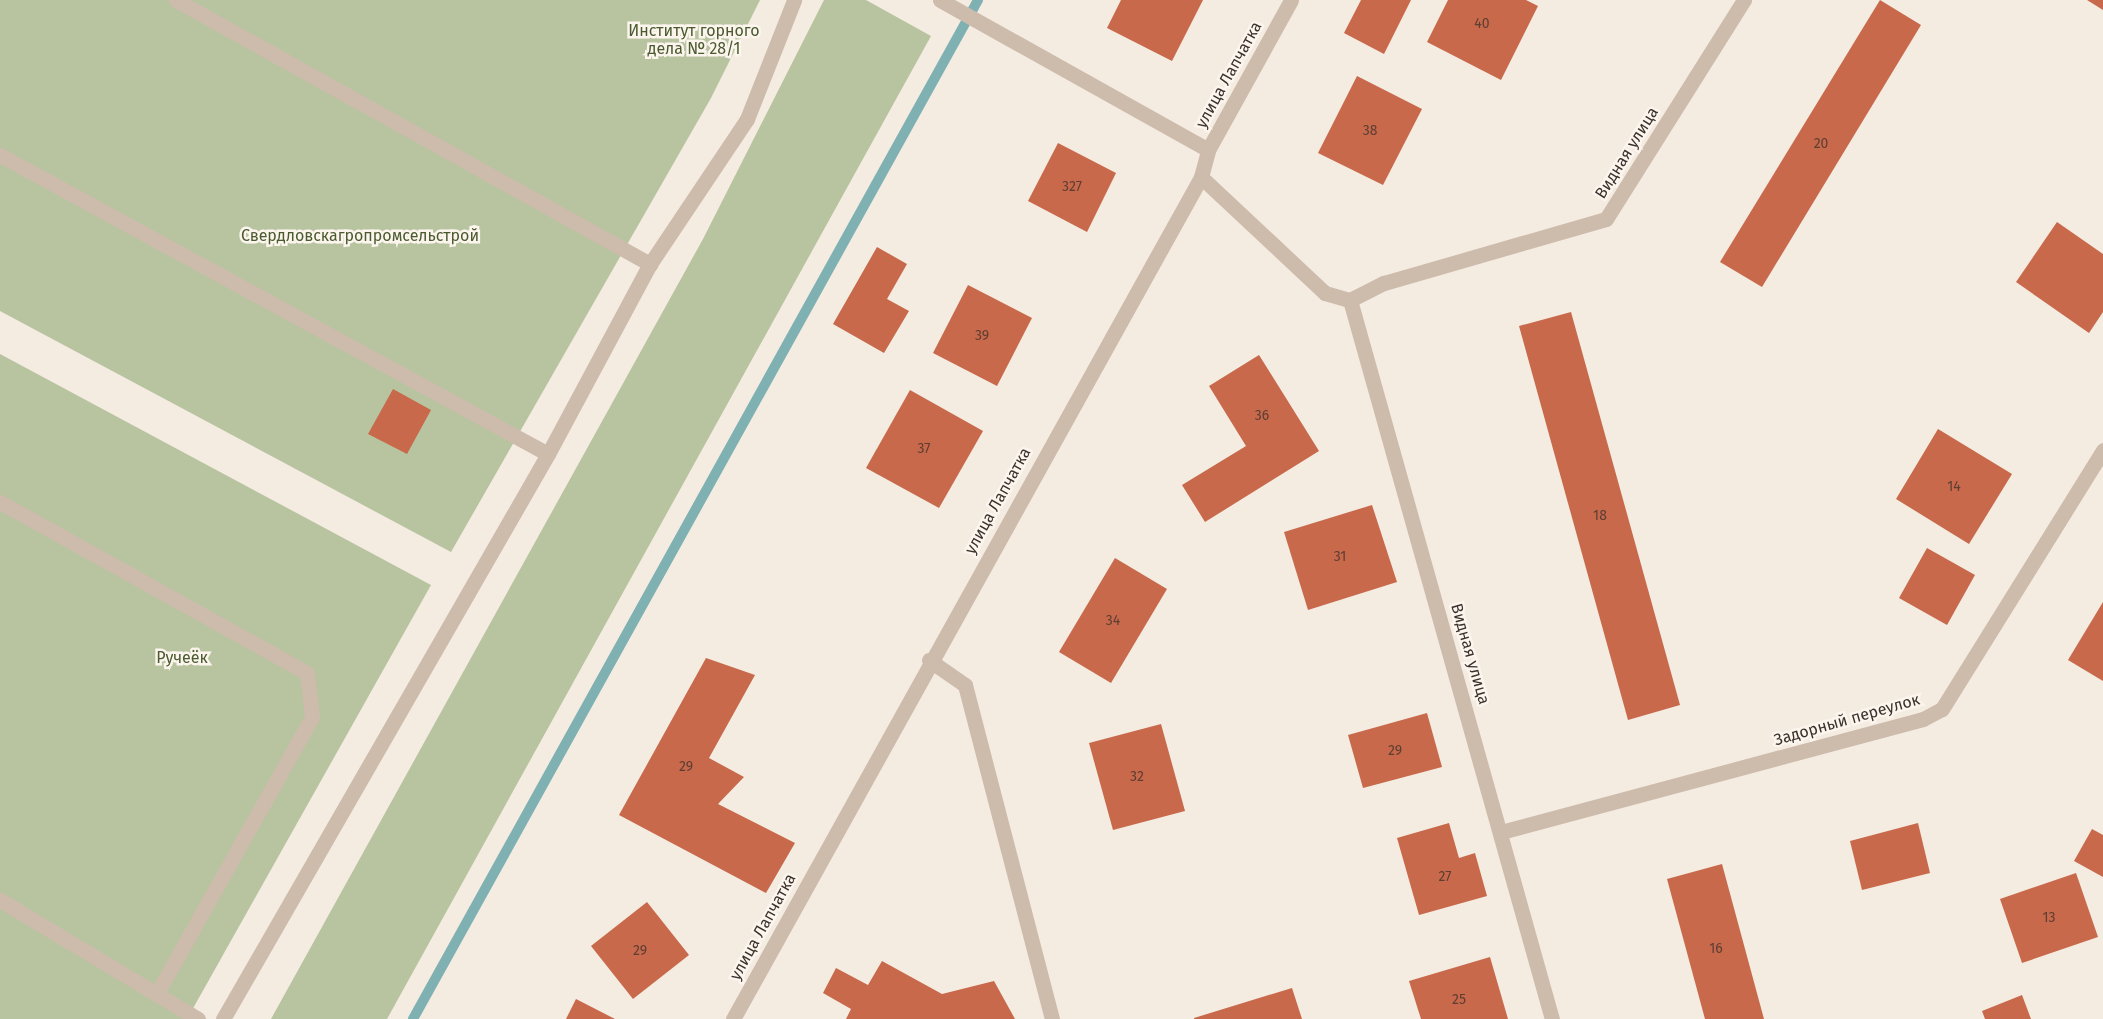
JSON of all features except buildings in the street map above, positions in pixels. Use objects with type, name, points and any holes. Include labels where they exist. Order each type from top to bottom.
[{"type":"street","points":[[176,0],[650,264]]},
{"type":"street","points":[[223,1019],[548,454],[650,264],[747,118],[794,0]]},
{"type":"street","points":[[940,0],[1208,150]]},
{"type":"street","name":"улица Лапчатка","points":[[733,1019],[929,660],[1201,177],[1208,150],[1291,0]]},
{"type":"street","name":"Видная улица","points":[[1552,1019],[1350,300],[1384,283],[1606,219],[1744,0]]},
{"type":"street","points":[[0,155],[548,454]]},
{"type":"street","points":[[1201,177],[1325,292],[1350,300]]},
{"type":"street","name":"Задорный переулок","points":[[1501,832],[1923,719],[1942,709],[2103,450]]},
{"type":"street","points":[[0,501],[307,673],[312,717],[157,993]]},
{"type":"street","points":[[929,660],[965,685],[1052,1019]]},
{"type":"street","points":[[0,900],[198,1019]]},
{"type":"green space","name":"Свердловскагропромсельстрой","points":[[0,0],[760,0],[711,98],[451,552],[0,311]]},
{"type":"green space","points":[[824,0],[866,0],[931,36],[387,1019],[271,1019],[703,239]]},
{"type":"green space","name":"Ручеёк","points":[[0,354],[431,585],[187,1019],[0,1019]]},
{"type":"waterway","points":[[413,1019],[978,0]]},
{"type":"park label","name":"Институт горного дела № 28/1","points":[[694,40]]}]
